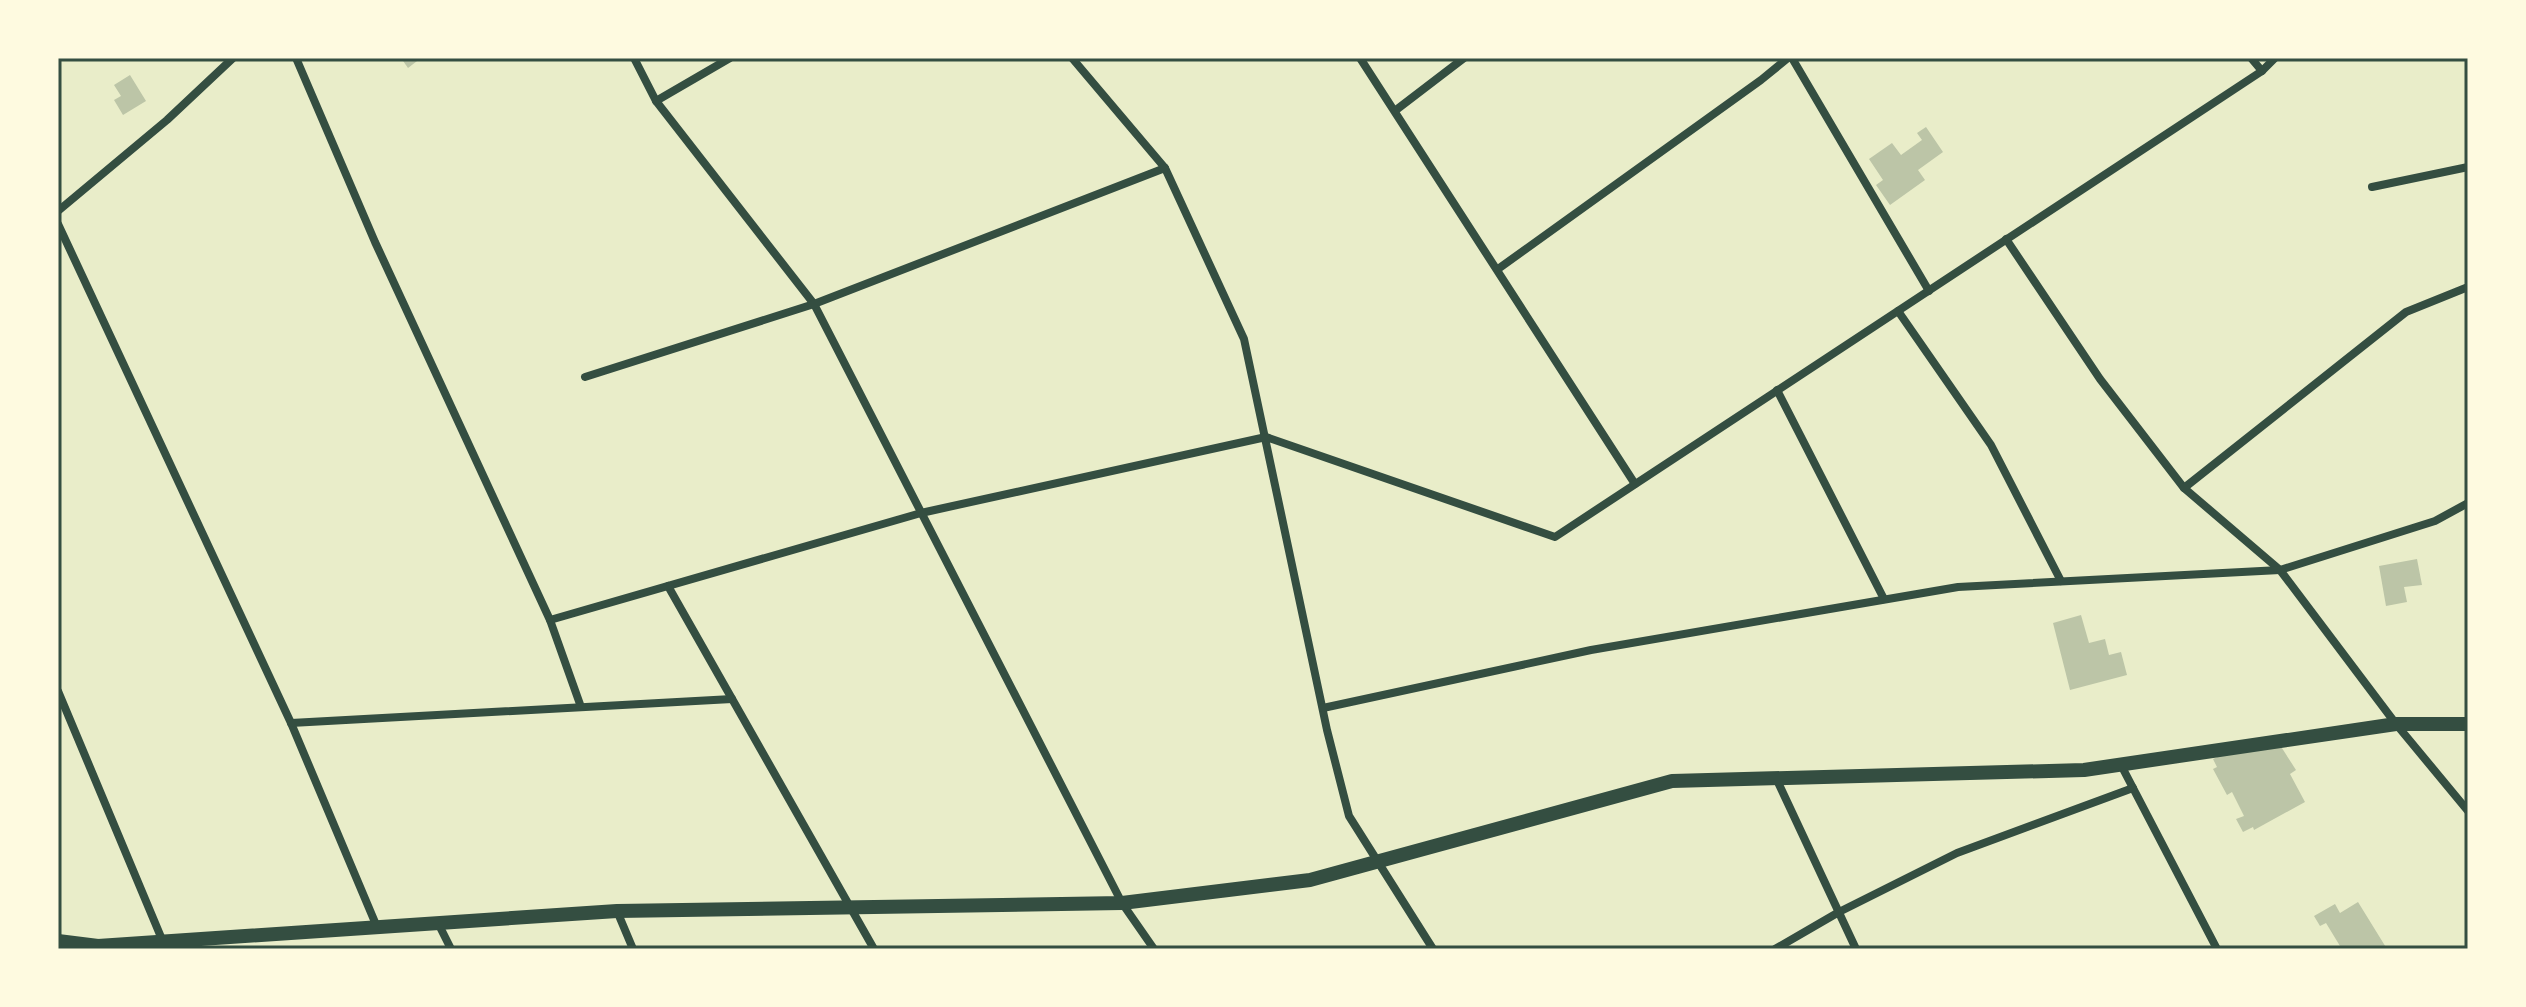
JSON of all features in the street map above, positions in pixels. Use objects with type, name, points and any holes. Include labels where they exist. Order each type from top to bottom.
[{"type":"street","points":[[58,211],[167,120],[233,58]]},
{"type":"street","points":[[296,58],[375,242],[550,620],[581,707]]},
{"type":"street","points":[[634,58],[656,101],[814,304],[1122,903],[1154,949]]},
{"type":"street","points":[[656,101],[730,58]]},
{"type":"street","points":[[1072,58],[1165,168],[1244,339],[1349,816],[1433,949]]},
{"type":"street","points":[[1360,58],[1635,484]]},
{"type":"street","points":[[1396,110],[1464,58]]},
{"type":"street","points":[[1498,269],[1790,58],[1929,291]]},
{"type":"street","points":[[2251,58],[2262,71]]},
{"type":"street","points":[[550,620],[921,513],[1266,437],[1555,537],[2262,71],[2275,58]]},
{"type":"street","points":[[2372,187],[2468,167]]},
{"type":"street","points":[[585,377],[814,304],[1165,168]]},
{"type":"street","points":[[58,224],[291,723],[377,927]]},
{"type":"street","points":[[2006,239],[2100,379],[2184,488],[2280,570],[2396,724],[2468,811]]},
{"type":"street","points":[[2184,488],[2406,312],[2468,287]]},
{"type":"street","points":[[1898,311],[1991,445],[2061,581]]},
{"type":"street","points":[[1777,390],[1884,599]]},
{"type":"street","points":[[1323,708],[1591,650],[1958,587],[2280,570],[2435,521],[2468,503]]},
{"type":"street","points":[[668,586],[874,949]]},
{"type":"street","points":[[58,691],[164,945]]},
{"type":"street","points":[[291,723],[732,699]]},
{"type":"street","points":[[58,941],[98,946],[164,945],[617,911],[1122,903],[1310,880],[1672,781],[2084,770],[2396,724],[2468,724]]},
{"type":"street","points":[[2121,765],[2217,949]]},
{"type":"street","points":[[1776,778],[1856,949]]},
{"type":"street","points":[[1775,949],[1839,912],[1957,853],[2133,788]]},
{"type":"street","points":[[617,911],[633,949]]},
{"type":"street","points":[[438,923],[451,949]]},
{"type":"building","points":[[401,58],[421,58],[408,68]]},
{"type":"building","points":[[130,75],[146,101],[123,115],[114,100],[121,96],[114,85]]},
{"type":"building","points":[[1926,127],[1943,152],[1918,170],[1925,180],[1890,205],[1876,185],[1883,180],[1869,159],[1892,143],[1901,155],[1922,140],[1917,133]]},
{"type":"building","points":[[2417,559],[2422,585],[2404,587],[2407,602],[2386,606],[2379,566]]},
{"type":"building","points":[[2081,615],[2089,643],[2105,639],[2109,655],[2121,652],[2127,675],[2070,690],[2053,623]]},
{"type":"building","points":[[2280,745],[2296,770],[2290,774],[2305,802],[2254,830],[2253,827],[2243,832],[2236,819],[2244,816],[2232,792],[2227,795],[2213,769],[2217,767],[2213,759],[2226,753]]},
{"type":"building","points":[[2358,902],[2387,949],[2336,949],[2340,946],[2326,923],[2320,926],[2314,916],[2335,904],[2340,913]]}]
